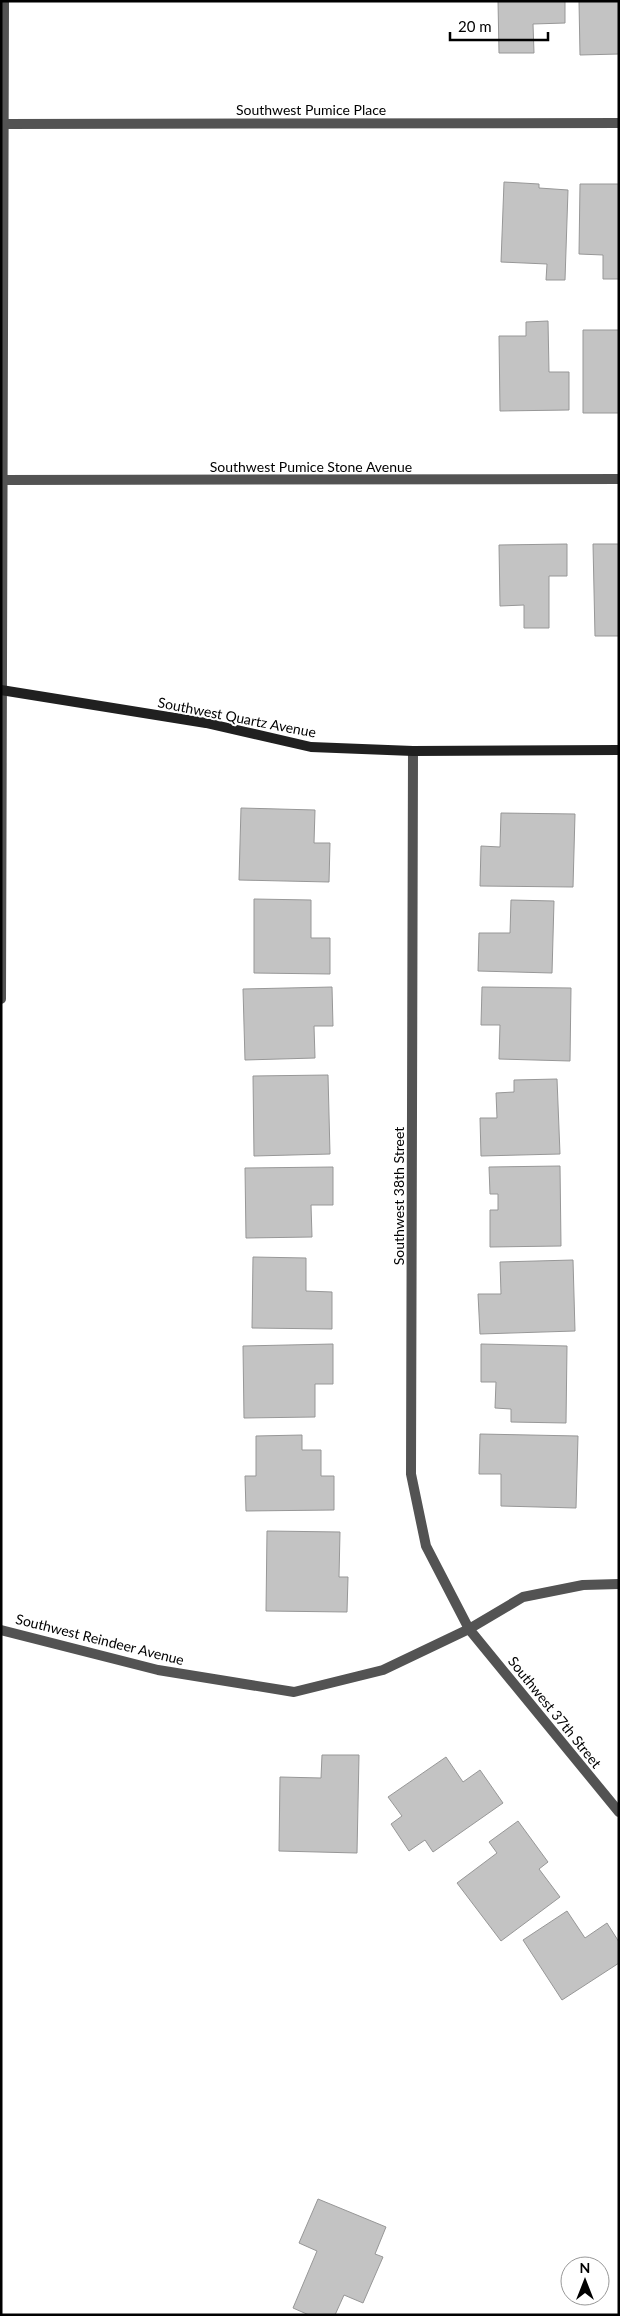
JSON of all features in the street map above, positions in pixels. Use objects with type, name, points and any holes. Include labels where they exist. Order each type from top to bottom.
[{"type":"street","points":[[1,999],[4,1]]},
{"type":"street","name":"Southwest Pumice Place","points":[[4,124],[619,122]]},
{"type":"street","name":"Southwest Pumice Stone Avenue","points":[[2,480],[619,479]]},
{"type":"street","name":"Southwest Quartz Avenue","points":[[2,690],[206,723],[311,747],[413,751],[619,750]]},
{"type":"street","name":"Southwest 38th Street","points":[[413,751],[411,1474],[426,1546],[469,1629]]},
{"type":"street","name":"Southwest Reindeer Avenue","points":[[1,1630],[158,1670],[294,1692],[383,1670],[469,1629],[523,1597],[583,1585],[619,1584]]},
{"type":"street","name":"Southwest 37th Street","points":[[469,1629],[619,1812]]},
{"type":"building","points":[[498,1],[565,1],[565,23],[533,24],[534,53],[499,53]]},
{"type":"building","points":[[579,1],[619,1],[619,54],[580,55]]},
{"type":"building","points":[[504,182],[539,184],[539,188],[568,190],[565,280],[546,280],[547,264],[501,262]]},
{"type":"building","points":[[580,184],[619,184],[619,279],[603,279],[603,255],[579,254]]},
{"type":"building","points":[[548,321],[549,372],[569,372],[569,410],[500,411],[499,336],[526,336],[526,322]]},
{"type":"building","points":[[583,330],[619,330],[619,413],[583,413]]},
{"type":"building","points":[[567,544],[567,576],[549,576],[549,628],[524,628],[524,605],[500,606],[499,545]]},
{"type":"building","points":[[593,544],[619,544],[619,636],[595,636]]},
{"type":"building","points":[[241,808],[315,810],[314,843],[330,843],[329,882],[239,880]]},
{"type":"building","points":[[501,813],[575,814],[573,887],[480,886],[481,846],[500,847]]},
{"type":"building","points":[[254,899],[311,900],[311,938],[330,938],[330,974],[254,973]]},
{"type":"building","points":[[511,900],[554,901],[552,973],[478,971],[479,933],[510,933]]},
{"type":"building","points":[[332,987],[333,1026],[314,1026],[315,1058],[245,1060],[243,989]]},
{"type":"building","points":[[482,987],[571,988],[570,1061],[499,1059],[500,1025],[481,1025]]},
{"type":"building","points":[[328,1075],[330,1154],[254,1156],[253,1076]]},
{"type":"building","points":[[557,1079],[560,1154],[481,1156],[480,1118],[497,1118],[496,1093],[514,1092],[514,1080]]},
{"type":"building","points":[[560,1166],[561,1246],[490,1247],[490,1210],[498,1210],[498,1194],[490,1194],[489,1167]]},
{"type":"building","points":[[333,1167],[333,1205],[311,1205],[312,1237],[246,1238],[245,1168]]},
{"type":"building","points":[[253,1257],[306,1258],[306,1291],[332,1292],[332,1329],[252,1328]]},
{"type":"building","points":[[573,1260],[575,1331],[480,1334],[478,1294],[501,1294],[500,1262]]},
{"type":"building","points":[[333,1344],[333,1384],[315,1384],[315,1417],[244,1418],[243,1346]]},
{"type":"building","points":[[481,1344],[567,1346],[566,1423],[511,1422],[511,1409],[495,1408],[496,1382],[481,1382]]},
{"type":"building","points":[[480,1434],[578,1436],[576,1508],[501,1506],[501,1474],[479,1474]]},
{"type":"building","points":[[302,1435],[302,1450],[321,1450],[321,1476],[334,1476],[334,1510],[246,1511],[245,1476],[256,1476],[256,1436]]},
{"type":"building","points":[[267,1531],[340,1532],[339,1577],[348,1577],[347,1612],[266,1611]]},
{"type":"building","points":[[322,1755],[359,1755],[357,1853],[279,1851],[280,1777],[321,1778]]},
{"type":"building","points":[[446,1757],[463,1782],[480,1770],[503,1803],[433,1852],[425,1840],[409,1851],[391,1824],[402,1816],[388,1797]]},
{"type":"building","points":[[518,1821],[548,1862],[539,1869],[560,1897],[501,1941],[457,1883],[497,1853],[489,1842]]},
{"type":"building","points":[[567,1911],[585,1938],[607,1923],[619,1942],[619,1963],[562,2000],[523,1940]]},
{"type":"building","points":[[318,2199],[386,2227],[375,2254],[383,2257],[363,2303],[344,2295],[335,2315],[309,2315],[293,2308],[317,2251],[299,2243]]}]
